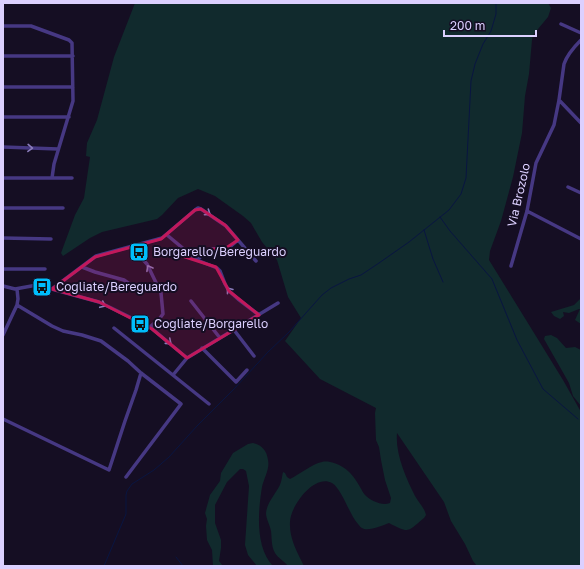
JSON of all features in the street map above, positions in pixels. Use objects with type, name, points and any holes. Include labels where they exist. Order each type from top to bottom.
[{"type":"street","points":[[561,24],[581,34]]},
{"type":"street","points":[[3,26],[33,26],[70,40],[73,44],[73,101],[58,149],[52,178]]},
{"type":"street","name":"Via Brozolo","points":[[511,266],[527,211],[535,168],[554,125],[565,59],[581,40]]},
{"type":"street","points":[[3,56],[73,56]]},
{"type":"street","points":[[3,87],[73,87]]},
{"type":"street","points":[[559,100],[581,123]]},
{"type":"street","points":[[3,117],[69,117]]},
{"type":"street","points":[[3,147],[58,149]]},
{"type":"street","points":[[3,178],[72,178]]},
{"type":"street","points":[[568,187],[581,192]]},
{"type":"street","points":[[3,208],[63,208]]},
{"type":"street","points":[[52,289],[97,256],[159,239],[166,235],[195,210],[200,208],[224,224],[256,261]]},
{"type":"street","points":[[527,211],[581,239]]},
{"type":"street","points":[[166,235],[197,260],[217,268],[230,291],[259,315]]},
{"type":"street","points":[[3,238],[51,239]]},
{"type":"street","points":[[197,260],[207,251],[228,248],[238,240]]},
{"type":"street","points":[[131,247],[147,264],[161,293],[163,314],[150,327]]},
{"type":"street","points":[[82,267],[124,280],[138,290]]},
{"type":"street","points":[[3,268],[45,269]]},
{"type":"street","points":[[3,286],[11,289],[17,289],[35,284],[99,302],[150,327],[187,358]]},
{"type":"street","points":[[3,335],[17,305],[17,289]]},
{"type":"street","points":[[191,301],[220,338]]},
{"type":"street","points":[[172,375],[187,358],[278,303]]},
{"type":"street","points":[[17,305],[63,331],[101,341],[181,404],[126,477]]},
{"type":"street","points":[[114,328],[209,404]]},
{"type":"street","points":[[234,330],[254,356]]},
{"type":"street","points":[[202,348],[236,382],[247,370]]},
{"type":"street","points":[[3,419],[109,470],[136,390],[140,373]]},
{"type":"highlighted area","points":[[201,209],[225,225],[238,240],[226,248],[173,253],[216,267],[229,291],[259,315],[187,358],[152,329],[99,302],[52,289],[95,257],[161,239],[195,210]]},
{"type":"green space","points":[[135,3],[548,3],[551,8],[548,17],[533,35],[522,133],[513,177],[501,221],[490,251],[489,260],[581,412],[581,566],[477,566],[451,521],[444,502],[397,433],[399,457],[415,496],[423,507],[426,515],[424,518],[408,530],[401,529],[389,523],[376,528],[361,528],[336,486],[325,481],[311,487],[304,493],[294,508],[291,516],[290,528],[292,539],[304,566],[288,566],[276,555],[273,548],[271,531],[266,513],[268,504],[280,486],[283,472],[290,479],[318,463],[331,462],[350,472],[364,494],[370,499],[387,504],[390,503],[391,498],[385,480],[379,447],[376,440],[376,408],[320,379],[285,341],[301,318],[288,297],[277,260],[262,242],[251,223],[215,196],[198,189],[178,198],[157,219],[102,232],[63,256],[61,253],[75,215],[84,198],[90,157],[86,156],[87,143],[97,120],[114,57]]},
{"type":"green space","points":[[581,298],[581,324],[575,320],[580,309],[569,313],[563,312],[564,316],[560,319],[554,316],[551,312],[574,305]]},
{"type":"green space","points":[[551,335],[557,338],[566,348],[575,347],[581,350],[581,406],[573,396],[569,383],[544,339],[545,336]]},
{"type":"green space","points":[[253,443],[264,449],[268,460],[268,470],[262,487],[259,528],[263,549],[273,566],[257,566],[248,555],[245,545],[249,486],[246,471],[240,469],[227,482],[215,505],[215,523],[221,540],[219,561],[223,566],[213,566],[212,550],[207,540],[207,519],[205,513],[210,495],[220,481],[221,473],[233,453],[248,444]]},
{"type":"waterway","points":[[104,566],[126,514],[126,495],[132,484],[154,470],[169,457],[268,352],[289,332],[322,295],[331,288],[361,275],[409,242],[449,210],[461,194],[466,178],[471,81],[475,64],[483,44],[491,31],[496,14],[496,3]]},
{"type":"waterway","points":[[440,217],[450,231],[492,279],[517,340],[543,389],[578,419]]},
{"type":"waterway","points":[[424,230],[433,259],[443,282]]},
{"type":"waterway","points":[[176,557],[183,566]]},
{"type":"place","name":"Borgarello/Bereguardo","points":[[139,252]]},
{"type":"place","name":"Cogliate/Bereguardo","points":[[42,287]]},
{"type":"place","name":"Cogliate/Borgarello","points":[[140,324]]}]
